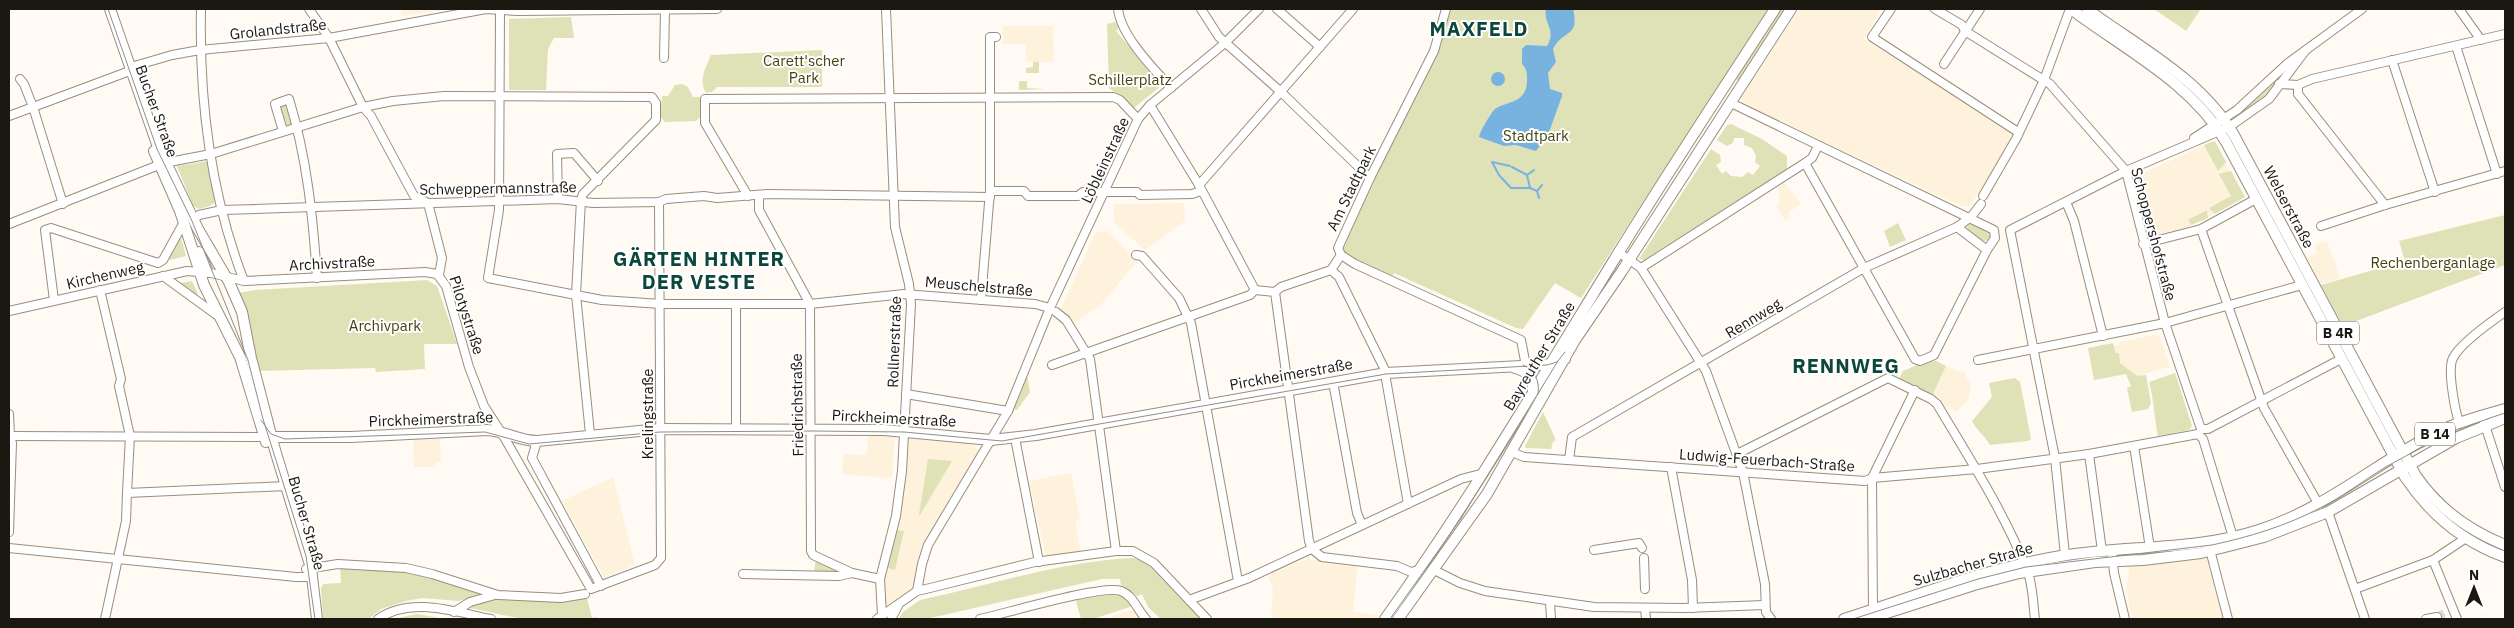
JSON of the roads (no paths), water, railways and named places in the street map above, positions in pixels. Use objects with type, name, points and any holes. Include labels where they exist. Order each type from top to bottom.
[{"type":"main road","name":"Bucher Straße","points":[[105,9],[155,138],[163,164],[189,221],[226,277],[245,319],[252,364],[268,437]]},
{"type":"main road","name":"Bucher Straße","points":[[110,9],[129,70]]},
{"type":"main road","name":"Bayreuther Straße","points":[[1386,619],[1421,570],[1484,473],[1552,364],[1618,252],[1775,9]]},
{"type":"main road","name":"Bayreuther Straße","points":[[1398,619],[1487,494],[1596,307],[1630,259],[1792,9]]},
{"type":"main road","name":"Welserstraße","points":[[2070,9],[2183,89],[2222,125],[2256,198],[2341,359],[2377,416]]},
{"type":"main road","name":"Welserstraße","points":[[2087,9],[2186,80],[2222,125],[2405,468]]},
{"type":"main road","points":[[1716,101],[1731,103]]},
{"type":"main road","name":"Bucher Straße","points":[[189,221],[204,272],[221,318],[244,367],[268,437],[309,573],[317,619]]},
{"type":"main road","name":"Pirckheimerstraße","points":[[268,437],[360,436],[478,430],[500,432],[522,440],[537,440],[660,428],[812,428],[904,431],[991,440],[1015,438],[1100,424],[1386,373],[1552,364],[1565,358]]},
{"type":"main road","points":[[1552,364],[1556,374]]},
{"type":"main road","points":[[1512,366],[1530,375],[1533,380],[1533,394]]},
{"type":"main road","name":"B 14","points":[[2405,468],[2505,409]]},
{"type":"main road","name":"B 14","points":[[2398,455],[2459,422],[2505,418]]},
{"type":"main road","points":[[2237,541],[2319,505],[2398,455]]},
{"type":"main road","points":[[2237,541],[2328,512],[2405,468]]},
{"type":"main road","name":"B 4R","points":[[2405,468],[2426,505],[2466,538],[2505,557]]},
{"type":"main road","name":"B 4R","points":[[2405,468],[2447,511],[2471,528],[2501,543]]},
{"type":"main road","name":"B 4R","points":[[2466,538],[2501,543]]},
{"type":"main road","name":"Sulzbacher Straße","points":[[2026,568],[2150,548],[2207,541],[2237,541]]},
{"type":"main road","name":"Sulzbacher Straße","points":[[1844,619],[1872,616],[2065,555],[2109,554],[2143,560],[2210,552],[2237,541]]},
{"type":"main road","name":"Bucher Straße","points":[[309,573],[312,619]]},
{"type":"street","points":[[201,9],[200,50],[205,121],[222,210],[244,281]]},
{"type":"street","points":[[309,9],[329,38],[363,107],[371,116],[414,196],[428,203]]},
{"type":"street","name":"Grolandstraße","points":[[9,116],[172,55],[200,50],[329,38],[486,9],[500,11],[717,9]]},
{"type":"street","name":"Rollnerstraße","points":[[880,617],[880,579],[899,498],[911,294],[896,234],[886,9]]},
{"type":"street","points":[[1200,9],[1225,43],[1282,92],[1370,178]]},
{"type":"street","name":"Löbleinstraße","points":[[917,591],[922,564],[931,539],[1008,410],[1138,119],[1150,105],[1225,43],[1259,9]]},
{"type":"street","points":[[1277,9],[1320,47]]},
{"type":"street","points":[[1105,192],[1137,192],[1140,196],[1192,194],[1200,188],[1354,9]]},
{"type":"street","name":"Am Stadtpark","points":[[1446,9],[1434,50],[1339,245],[1340,255],[1355,264],[1522,340],[1526,366]]},
{"type":"street","points":[[1891,9],[1872,37],[2018,132]]},
{"type":"street","name":"Schoppershofstraße","points":[[1935,9],[1962,25],[1965,31],[2054,88],[2126,171],[2143,244],[2165,323],[2237,541]]},
{"type":"street","points":[[1944,64],[1980,9]]},
{"type":"street","name":"Rennweg","points":[[1569,460],[1572,437],[1864,268],[1958,227],[1971,217],[1982,200],[2044,80],[2070,9]]},
{"type":"street","points":[[2222,125],[2278,72],[2362,9]]},
{"type":"street","points":[[2459,9],[2482,40]]},
{"type":"street","points":[[662,10],[664,58]]},
{"type":"street","points":[[499,201],[500,11]]},
{"type":"street","points":[[1118,12],[1129,37],[1171,88]]},
{"type":"street","points":[[2280,84],[2298,85],[2307,81],[2392,60],[2505,34]]},
{"type":"street","points":[[981,300],[990,194],[992,99],[990,37],[996,36]]},
{"type":"street","points":[[2321,226],[2385,205],[2501,173],[2456,46]]},
{"type":"street","points":[[2065,555],[2055,458],[2032,350],[2010,230],[2126,171],[2186,144],[2269,98],[2305,51]]},
{"type":"street","points":[[2392,60],[2435,192]]},
{"type":"street","points":[[2278,72],[2286,74],[2297,81],[2307,81]]},
{"type":"street","points":[[20,79],[24,84],[33,107],[63,204]]},
{"type":"street","points":[[2298,85],[2298,94],[2385,205]]},
{"type":"street","name":"Bucher Straße","points":[[163,164],[211,154],[363,107],[423,98],[652,97],[656,102],[656,120],[598,181]]},
{"type":"street","points":[[748,196],[705,123],[705,99],[1113,97],[1120,100],[1138,119]]},
{"type":"street","points":[[283,131],[276,104],[289,99],[298,127],[312,207],[317,278]]},
{"type":"street","points":[[1731,103],[1818,146],[1988,225],[1996,233],[1995,240],[1987,250],[1934,355],[1920,361],[1915,359],[1805,163]]},
{"type":"street","points":[[1150,105],[1200,188],[1256,290]]},
{"type":"street","points":[[1641,268],[1795,170],[1812,158],[1818,146]]},
{"type":"street","points":[[558,198],[557,154],[574,153],[598,181],[583,194],[581,200],[576,295],[590,434]]},
{"type":"street","points":[[9,224],[163,164]]},
{"type":"street","name":"Schweppermannstraße","points":[[189,221],[199,215],[222,210],[558,198],[593,203],[659,202],[676,198],[775,194],[893,196],[990,194],[1024,191],[1028,196],[1078,196],[1083,192],[1105,192]]},
{"type":"street","name":"Friedrichstraße","points":[[759,196],[759,210],[810,304],[811,551],[813,555],[855,574],[880,579]]},
{"type":"street","points":[[2143,244],[2201,229],[2256,198]]},
{"type":"street","name":"Meuschelstraße","points":[[499,201],[488,278],[602,300],[661,304],[810,304],[911,294],[1035,304],[1053,310]]},
{"type":"street","name":"Krelingstraße","points":[[601,586],[656,565],[661,558],[659,202]]},
{"type":"street","points":[[2066,202],[2074,221],[2103,336]]},
{"type":"street","name":"Pilotystraße","points":[[428,203],[442,258],[439,275],[446,286],[467,360],[489,416],[525,474],[591,589],[601,586],[532,458],[537,440]]},
{"type":"street","points":[[54,300],[45,230],[51,228],[158,263],[163,260],[189,221]]},
{"type":"street","points":[[1958,227],[1987,250]]},
{"type":"street","points":[[2201,229],[2230,306],[2262,401],[2319,505]]},
{"type":"street","points":[[1618,252],[1641,268],[1706,371],[1743,472],[1765,584],[1765,605],[1769,618]]},
{"type":"street","points":[[1136,255],[1142,256],[1179,298],[1191,323],[1238,581]]},
{"type":"street","points":[[1256,290],[1275,292],[1281,287],[1331,270],[1340,255]]},
{"type":"street","points":[[1331,270],[1339,277],[1382,361],[1386,373],[1408,504]]},
{"type":"street","points":[[204,272],[226,277]]},
{"type":"street","name":"Kirchenweg","points":[[9,311],[163,276],[204,272]]},
{"type":"street","name":"Archivstraße","points":[[226,277],[244,281],[430,272],[439,275]]},
{"type":"street","name":"Bucher Straße","points":[[163,276],[221,318]]},
{"type":"street","points":[[1978,360],[2165,323],[2302,285]]},
{"type":"street","points":[[100,290],[122,378],[119,386],[130,436],[126,521],[105,619]]},
{"type":"street","points":[[1052,365],[1188,319],[1250,296],[1256,290]]},
{"type":"street","points":[[1275,292],[1309,541],[1312,549],[1322,557],[1397,566],[1411,572],[1421,570]]},
{"type":"street","points":[[736,305],[736,428]]},
{"type":"street","points":[[1053,310],[1066,320],[1090,359],[1116,551]]},
{"type":"street","points":[[2459,422],[2451,366],[2454,356],[2486,326],[2505,312]]},
{"type":"street","name":"Ludwig-Feuerbach-Straße","points":[[1512,452],[1524,457],[1865,481],[1872,478],[1977,469],[2089,454],[2200,432],[2341,359]]},
{"type":"street","points":[[1736,452],[1888,378],[1915,390],[1937,404],[1977,469],[2026,568],[2035,619]]},
{"type":"street","points":[[1333,382],[1357,513],[1362,525]]},
{"type":"street","points":[[1872,616],[1872,478],[1915,390]]},
{"type":"street","points":[[906,394],[1008,410]]},
{"type":"street","points":[[9,414],[9,532]]},
{"type":"street","points":[[2484,420],[2505,485]]},
{"type":"street","points":[[10,439],[130,436],[268,437]]},
{"type":"street","points":[[1015,438],[1039,562]]},
{"type":"street","points":[[2134,446],[2150,548]]},
{"type":"street","points":[[2089,454],[2109,554],[2126,619]]},
{"type":"street","points":[[1671,468],[1692,580],[1693,608]]},
{"type":"street","points":[[1190,600],[1312,549],[1466,477],[1484,473]]},
{"type":"street","name":"Pilotystraße","points":[[525,474],[548,489]]},
{"type":"street","points":[[127,493],[284,487]]},
{"type":"street","points":[[2328,512],[2365,619]]},
{"type":"street","points":[[2355,588],[2433,560],[2466,538]]},
{"type":"street","points":[[2207,541],[2228,619]]},
{"type":"street","points":[[1594,550],[1639,543],[1642,548]]},
{"type":"street","points":[[9,548],[309,573],[338,564],[406,568],[451,579],[498,595],[561,598],[586,594]]},
{"type":"street","points":[[880,617],[917,591],[1039,562],[1116,551],[1134,551],[1150,559],[1207,619]]},
{"type":"street","points":[[1644,558],[1645,590]]},
{"type":"street","points":[[2433,560],[2450,611],[2457,619]]},
{"type":"street","points":[[1434,570],[1475,588],[1550,602],[1594,607],[1693,608],[1765,605]]},
{"type":"street","points":[[743,574],[839,576],[855,574]]},
{"type":"street","points":[[980,619],[1090,592],[1117,590],[1132,598],[1146,619]]},
{"type":"street","points":[[454,612],[470,602],[498,595]]},
{"type":"street","points":[[1550,602],[1551,619]]},
{"type":"street","points":[[891,619],[898,604]]},
{"type":"street","points":[[378,619],[392,612],[416,607],[491,619]]},
{"type":"street","points":[[1645,608],[1646,619]]},
{"type":"street","points":[[2426,619],[2437,616]]},
{"type":"water","points":[[1546,9],[1573,9],[1575,18],[1572,29],[1561,38],[1553,49],[1556,62],[1548,73],[1550,89],[1562,93],[1562,96],[1548,135],[1536,151],[1516,145],[1504,146],[1479,137],[1494,110],[1515,101],[1524,93],[1527,76],[1522,64],[1522,49],[1526,45],[1547,46],[1551,35],[1546,19]]},
{"type":"water","points":[[1498,72],[1503,74],[1505,79],[1503,84],[1498,86],[1493,84],[1491,79],[1493,74]]},
{"type":"waterway","points":[[1510,166],[1492,162],[1499,175],[1511,188],[1530,188],[1537,191]]},
{"type":"waterway","points":[[1512,167],[1527,175],[1530,188]]},
{"type":"waterway","points":[[1527,175],[1534,170]]},
{"type":"waterway","points":[[1537,191],[1542,185]]},
{"type":"waterway","points":[[1537,191],[1539,198]]},
{"type":"tunnel","points":[[2437,617],[2446,612]]},
{"type":"tram line","points":[[108,9],[157,149],[192,221],[248,360],[263,419],[306,556],[315,619]]},
{"type":"tram line","points":[[261,420],[271,434],[285,439],[485,432],[529,444],[660,432],[812,431],[904,432],[1002,441],[1386,374],[1547,365],[1557,362],[1565,352]]},
{"type":"tram line","points":[[1390,619],[1460,520],[1558,361]]},
{"type":"tram line","points":[[1523,365],[1531,370],[1536,377],[1538,394]]},
{"type":"tram line","points":[[1853,619],[1978,579],[2026,567],[2212,545],[2267,530],[2328,504],[2384,468],[2428,444],[2505,413]]},
{"type":"district","name":"MAXFELD","points":[[1479,28]]},
{"type":"district","name":"GÄRTEN HINTER DER VESTE","points":[[699,270]]},
{"type":"district","name":"RENNWEG","points":[[1846,365]]},
{"type":"park label","name":"Carett'scher Park","points":[[804,68]]},
{"type":"park label","name":"Schillerplatz","points":[[1130,79]]},
{"type":"park label","name":"Stadtpark","points":[[1536,135]]},
{"type":"park label","name":"Rechenberganlage","points":[[2433,262]]},
{"type":"park label","name":"Archivpark","points":[[385,325]]}]
